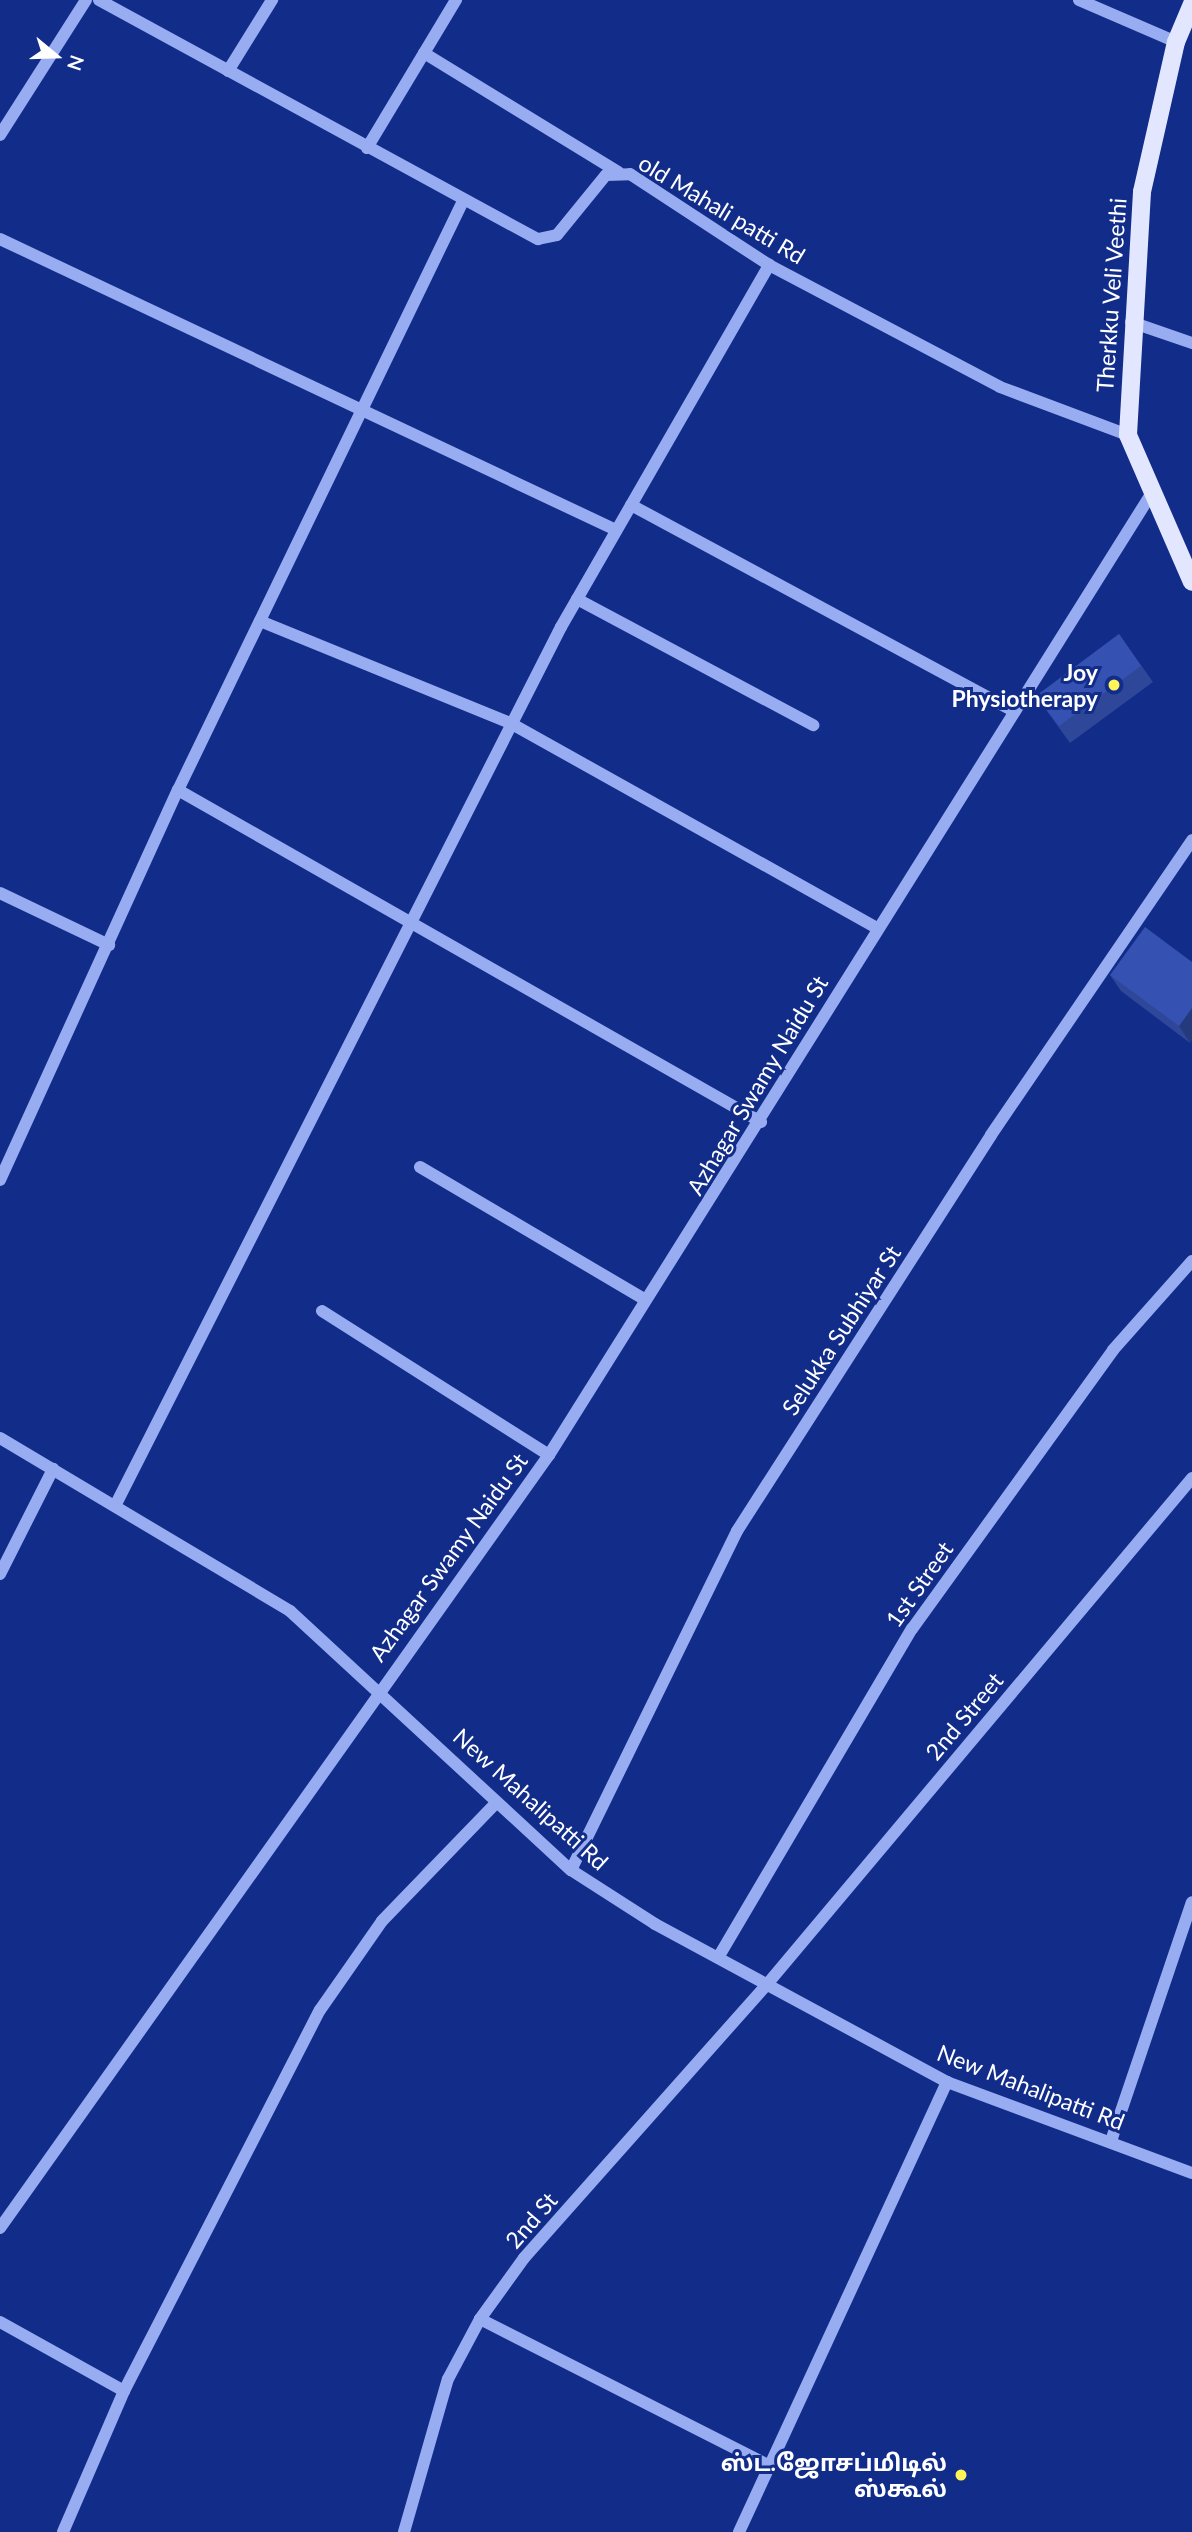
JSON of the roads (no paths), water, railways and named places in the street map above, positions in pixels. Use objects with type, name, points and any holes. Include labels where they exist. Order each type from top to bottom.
[{"type":"main road","name":"Therkku Veli Veethi","points":[[1192,4],[1176,42],[1142,192],[1131,322],[1128,435],[1192,582]]},
{"type":"street","points":[[0,135],[86,0]]},
{"type":"street","name":"old Mahali patti Rd","points":[[99,0],[463,201],[549,240],[606,176],[618,172],[643,180],[769,265],[1000,387],[1128,435]]},
{"type":"street","points":[[228,71],[272,0]]},
{"type":"street","points":[[367,148],[456,0]]},
{"type":"street","points":[[1079,0],[1176,42]]},
{"type":"street","points":[[424,53],[618,172]]},
{"type":"street","points":[[0,1180],[178,790],[463,201]]},
{"type":"street","points":[[0,239],[361,412],[616,530]]},
{"type":"street","points":[[115,1506],[415,920],[576,598],[769,265]]},
{"type":"street","points":[[1131,322],[1192,344]]},
{"type":"street","name":"Azhagar Swamy Naidu St","points":[[0,2228],[379,1687],[549,1455],[644,1299],[761,1122],[877,928],[1153,491]]},
{"type":"street","points":[[631,505],[1014,711]]},
{"type":"street","points":[[576,598],[813,725]]},
{"type":"street","points":[[260,621],[512,724],[877,928]]},
{"type":"street","points":[[178,790],[415,920],[761,1122]]},
{"type":"street","name":"Selukka Subhiyar St","points":[[571,1870],[737,1531],[991,1135],[1192,839]]},
{"type":"street","points":[[0,893],[109,945]]},
{"type":"street","points":[[420,1167],[644,1299]]},
{"type":"street","name":"1st Street","points":[[719,1956],[912,1629],[1113,1350],[1192,1261]]},
{"type":"street","points":[[322,1311],[549,1455]]},
{"type":"street","name":"New Mahalipatti Rd","points":[[0,1438],[290,1611],[379,1687],[571,1870],[655,1924],[769,1982],[947,2082],[1192,2173]]},
{"type":"street","points":[[0,1574],[53,1469]]},
{"type":"street","name":"2nd Street","points":[[769,1982],[1192,1478]]},
{"type":"street","points":[[63,2532],[124,2391],[320,2010],[382,1920],[497,1802]]},
{"type":"street","points":[[1111,2141],[1192,1902]]},
{"type":"street","name":"2nd St","points":[[404,2532],[447,2379],[480,2319],[524,2258],[769,1982]]},
{"type":"street","points":[[739,2532],[947,2082]]},
{"type":"street","points":[[480,2319],[770,2466]]},
{"type":"street","points":[[0,2322],[124,2391]]},
{"type":"place","name":"Joy Physiotherapy","points":[[1114,685]]},
{"type":"place","name":"ஸ்ட.ஜோசப்மிடில் ஸ்கூல்","points":[[961,2475]]}]
